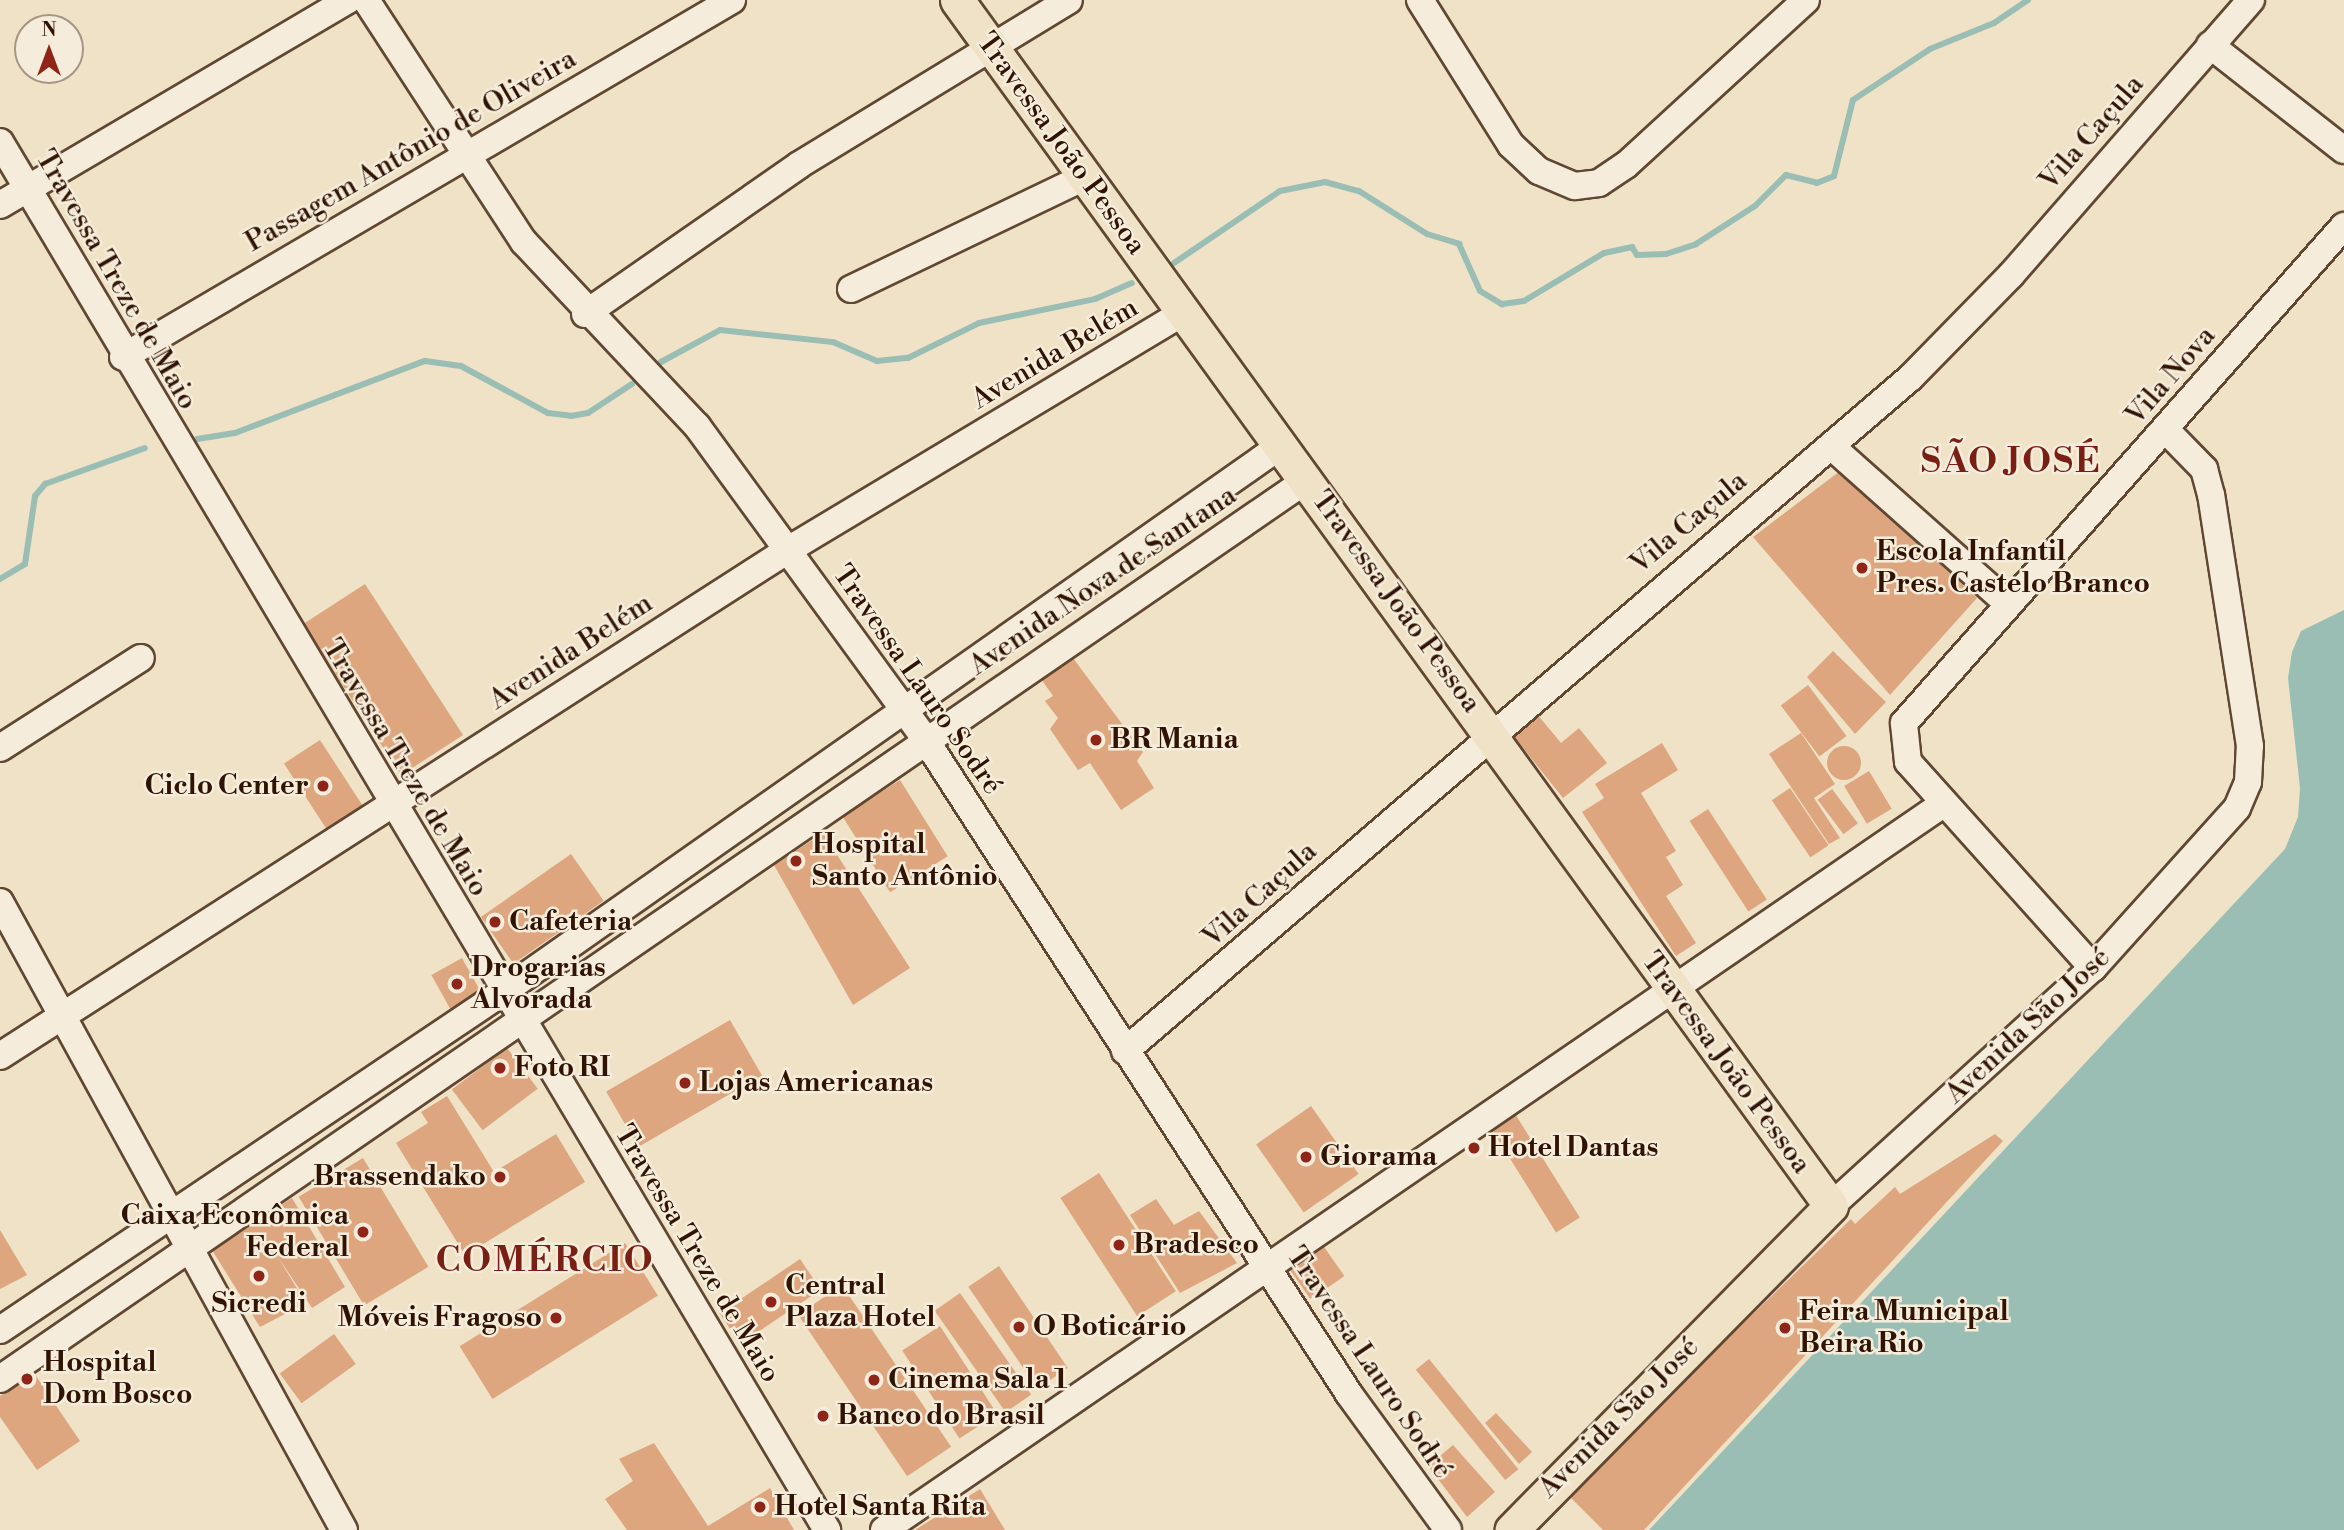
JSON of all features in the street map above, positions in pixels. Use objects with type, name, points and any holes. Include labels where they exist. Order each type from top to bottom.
[{"type":"main road","name":"Travessa João Pessoa","points":[[957,0],[1184,313],[1283,444],[1831,1206]]},
{"type":"main road","name":"Avenida São José","points":[[1524,1525],[1831,1206]]},
{"type":"street","points":[[0,205],[348,0]]},
{"type":"street","name":"Travessa Lauro Sodré","points":[[366,0],[524,242],[585,313],[668,389],[925,739],[1264,1265],[1448,1530]]},
{"type":"street","name":"Passagem Antônio de Oliveira","points":[[123,357],[732,0]]},
{"type":"street","points":[[585,313],[799,165],[1069,0]]},
{"type":"street","points":[[1420,0],[1511,145],[1539,170],[1575,186],[1599,183],[1626,165],[1806,0]]},
{"type":"street","name":"Vila Caçula","points":[[1125,1051],[1490,732],[1831,446],[1963,327],[2251,0]]},
{"type":"street","points":[[2210,45],[2344,150]]},
{"type":"street","name":"Travessa Treze de Maio","points":[[0,142],[123,357],[390,806],[827,1530]]},
{"type":"street","points":[[851,289],[1085,177]]},
{"type":"street","name":"Vila Nova","points":[[1942,804],[1908,762],[1904,723],[2007,603],[2166,430],[2344,226]]},
{"type":"street","name":"Avenida Belém","points":[[0,1056],[788,550],[1184,313]]},
{"type":"street","name":"Avenida São José","points":[[1831,1206],[2093,968],[2237,808],[2248,782],[2250,746],[2211,495],[2204,469],[2166,430]]},
{"type":"street","name":"Avenida Nova de Santana","points":[[0,1330],[170,1220],[503,992],[902,709],[1283,444]]},
{"type":"street","points":[[1831,446],[2007,603]]},
{"type":"street","name":"Avenida Nova de Santana","points":[[0,1379],[523,1024],[925,739],[1308,479]]},
{"type":"street","points":[[1055,605],[1076,637]]},
{"type":"street","points":[[0,748],[141,658]]},
{"type":"street","points":[[884,1530],[1264,1265],[1942,804],[2093,968]]},
{"type":"street","points":[[686,863],[706,892]]},
{"type":"street","points":[[0,902],[63,1014],[170,1220],[344,1530]]},
{"type":"street","points":[[613,914],[634,943]]},
{"type":"water","points":[[2344,610],[2344,1530],[1649,1530],[2285,849],[2298,817],[2300,788],[2288,678],[2292,652],[2301,631]]},
{"type":"building","name":"Escola Infantil Pres. Castelo Branco","points":[[1840,471],[1977,598],[1890,695],[1753,537]]},
{"type":"building","points":[[365,584],[463,735],[401,775],[303,624]]},
{"type":"building","points":[[1833,651],[1886,702],[1855,734],[1807,677]]},
{"type":"building","name":"BR Mania","points":[[1070,654],[1143,752],[1137,761],[1154,788],[1121,810],[1090,763],[1078,770],[1050,729],[1058,718],[1045,701],[1053,696],[1039,676]]},
{"type":"building","points":[[1808,685],[1847,736],[1819,757],[1781,705]]},
{"type":"building","points":[[1532,708],[1561,743],[1579,728],[1607,763],[1563,798],[1511,733]]},
{"type":"building","points":[[1801,733],[1835,784],[1814,798],[1840,838],[1829,844],[1769,754]]},
{"type":"building","name":"Ciclo Center","points":[[320,740],[364,807],[328,831],[284,763]]},
{"type":"building","points":[[1662,743],[1678,770],[1641,793],[1676,851],[1666,857],[1683,885],[1666,896],[1696,943],[1676,956],[1582,812],[1604,798],[1595,784]]},
{"type":"building","points":[[1844,746],[1856,751],[1861,763],[1856,775],[1844,780],[1832,775],[1827,763],[1832,751]]},
{"type":"building","points":[[1869,771],[1892,809],[1867,824],[1844,786]]},
{"type":"building","points":[[900,780],[948,856],[890,892],[842,816]]},
{"type":"building","points":[[1790,788],[1829,845],[1810,858],[1772,800]]},
{"type":"building","points":[[1832,789],[1858,823],[1844,834],[1818,800]]},
{"type":"building","points":[[1708,809],[1767,900],[1748,912],[1690,821]]},
{"type":"building","name":"Hospital Santo Antônio","points":[[823,833],[910,968],[853,1005],[774,865]]},
{"type":"building","points":[[571,854],[604,901],[514,964],[481,917]]},
{"type":"building","name":"Drogarias Alvorada","points":[[462,958],[481,992],[450,1009],[431,975]]},
{"type":"building","name":"Lojas Americanas","points":[[730,1020],[762,1075],[638,1147],[606,1092]]},
{"type":"building","name":"Foto RI","points":[[507,1048],[538,1089],[483,1130],[452,1090]]},
{"type":"building","name":"Brassendako","points":[[447,1096],[494,1172],[556,1134],[585,1182],[465,1255],[396,1143],[428,1123],[421,1112]]},
{"type":"building","name":"Giorama","points":[[1311,1106],[1359,1174],[1304,1212],[1256,1144]]},
{"type":"building","points":[[1512,1109],[1580,1218],[1556,1232],[1488,1124]]},
{"type":"building","name":"Feira Municipal Beira Rio","points":[[1995,1134],[2003,1141],[1644,1530],[1603,1530],[1567,1494],[1851,1219],[1855,1224],[1895,1187],[1900,1194]]},
{"type":"building","name":"Caixa Econômica Federal","points":[[363,1158],[428,1267],[364,1305],[299,1197]]},
{"type":"building","name":"Bradesco","points":[[1099,1173],[1176,1291],[1137,1316],[1060,1198]]},
{"type":"building","points":[[292,1198],[345,1287],[312,1308],[276,1254],[306,1303],[260,1327],[212,1250]]},
{"type":"building","points":[[1156,1199],[1174,1225],[1199,1211],[1237,1263],[1180,1293],[1130,1215]]},
{"type":"building","points":[[0,1230],[27,1275],[0,1289]]},
{"type":"building","name":"Móveis Fragoso","points":[[625,1243],[658,1296],[492,1399],[460,1346]]},
{"type":"building","points":[[1322,1244],[1344,1276],[1311,1299],[1288,1268]]},
{"type":"building","name":"Central Plaza Hotel","points":[[800,1259],[821,1290],[740,1344],[720,1313]]},
{"type":"building","name":"O Boticário","points":[[999,1266],[1068,1368],[1037,1389],[968,1287]]},
{"type":"building","name":"Cinema Sala 1","points":[[842,1285],[951,1447],[907,1476],[798,1315]]},
{"type":"building","points":[[960,1293],[1031,1395],[1006,1412],[935,1311]]},
{"type":"building","points":[[940,1326],[997,1414],[959,1439],[902,1351]]},
{"type":"building","points":[[334,1334],[356,1364],[302,1403],[280,1373]]},
{"type":"building","points":[[1429,1359],[1518,1469],[1505,1480],[1416,1370]]},
{"type":"building","points":[[34,1373],[80,1441],[37,1470],[0,1417],[0,1396]]},
{"type":"building","points":[[1496,1413],[1532,1452],[1519,1464],[1485,1423]]},
{"type":"building","points":[[654,1443],[708,1526],[770,1488],[794,1530],[627,1530],[605,1499],[633,1481],[619,1459]]},
{"type":"building","points":[[1453,1445],[1495,1492],[1467,1517],[1428,1466]]},
{"type":"building","points":[[980,1489],[1005,1530],[915,1530]]},
{"type":"waterway","points":[[1174,263],[1280,191],[1325,182],[1359,191],[1427,234],[1459,244],[1480,291],[1502,304],[1524,301],[1604,253],[1632,247],[1637,255],[1666,254],[1696,244],[1755,206],[1786,175],[1817,183],[1834,176],[1853,100],[1930,49],[1994,23],[2028,0]]},
{"type":"waterway","points":[[661,362],[720,330],[833,342],[877,361],[908,358],[979,323],[1095,299],[1132,283]]},
{"type":"waterway","points":[[197,439],[235,433],[425,361],[461,366],[548,413],[571,416],[588,413],[632,384]]},
{"type":"waterway","points":[[0,579],[25,564],[35,496],[45,484],[145,448]]},
{"type":"place","name":"Escola Infantil Pres. Castelo Branco","points":[[1862,568]]},
{"type":"place","name":"BR Mania","points":[[1096,740]]},
{"type":"place","name":"Ciclo Center","points":[[323,786]]},
{"type":"place","name":"Hospital Santo Antônio","points":[[796,861]]},
{"type":"place","name":"Cafeteria","points":[[495,922]]},
{"type":"place","name":"Drogarias Alvorada","points":[[457,984]]},
{"type":"place","name":"Foto RI","points":[[500,1068]]},
{"type":"place","name":"Lojas Americanas","points":[[685,1083]]},
{"type":"place","name":"Hotel Dantas","points":[[1474,1148]]},
{"type":"place","name":"Giorama","points":[[1306,1157]]},
{"type":"place","name":"Brassendako","points":[[500,1177]]},
{"type":"place","name":"Caixa Econômica Federal","points":[[363,1232]]},
{"type":"place","name":"Bradesco","points":[[1119,1245]]},
{"type":"place","name":"Sicredi","points":[[259,1276]]},
{"type":"place","name":"Central Plaza Hotel","points":[[771,1302]]},
{"type":"place","name":"Móveis Fragoso","points":[[556,1318]]},
{"type":"place","name":"O Boticário","points":[[1019,1327]]},
{"type":"place","name":"Feira Municipal Beira Rio","points":[[1785,1328]]},
{"type":"place","name":"Hospital Dom Bosco","points":[[27,1379]]},
{"type":"place","name":"Cinema Sala 1","points":[[874,1380]]},
{"type":"place","name":"Banco do Brasil","points":[[823,1416]]},
{"type":"place","name":"Hotel Santa Rita","points":[[760,1507]]},
{"type":"district","name":"SÃO JOSÉ","points":[[2011,462]]},
{"type":"district","name":"COMÉRCIO","points":[[545,1261]]}]
